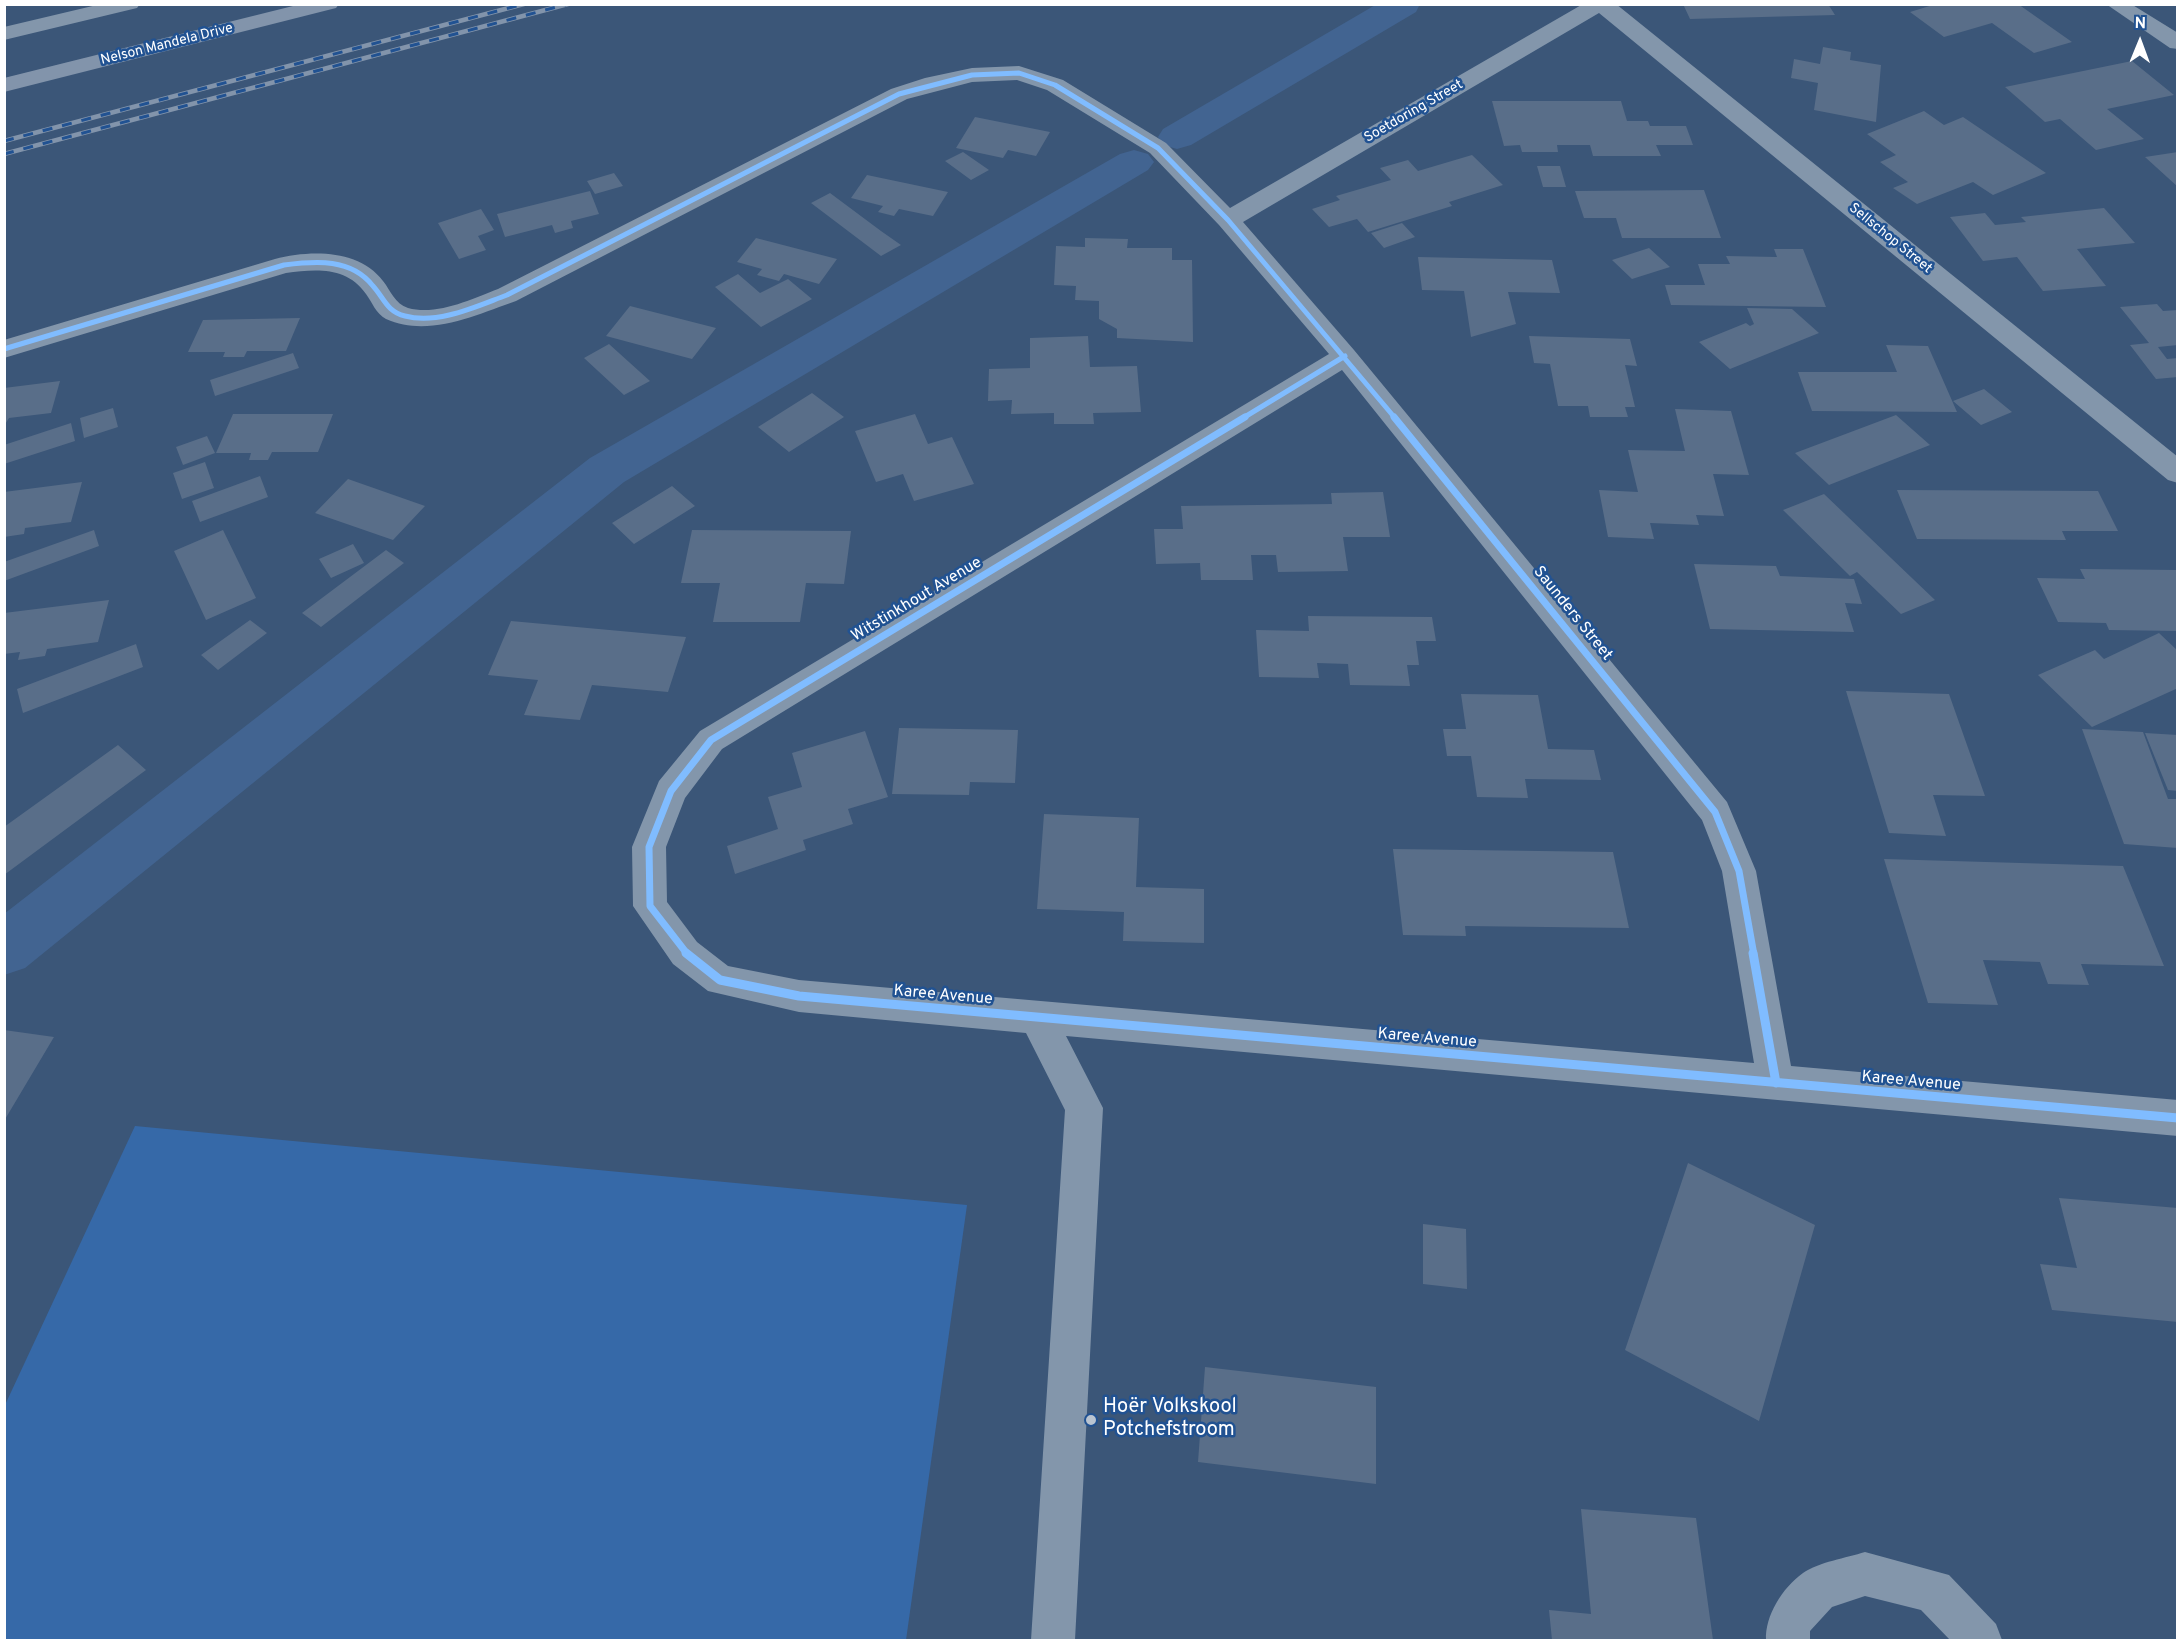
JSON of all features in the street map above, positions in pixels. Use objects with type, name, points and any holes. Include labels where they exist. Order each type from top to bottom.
[{"type":"highway","name":"Nelson Mandela Drive","points":[[4,86],[329,4]]},
{"type":"street","points":[[4,34],[130,4]]},
{"type":"street","name":"Soetdoring Street","points":[[1228,220],[1600,4]]},
{"type":"street","name":"Sellschop Street","points":[[1600,4],[2178,473]]},
{"type":"street","points":[[2116,4],[2178,44]]},
{"type":"street","name":"Saunders Street","points":[[4,349],[284,265],[317,260],[348,266],[370,283],[394,312],[421,318],[463,311],[507,295],[899,94],[933,83],[972,75],[1018,73],[1055,85],[1158,148],[1228,220],[1344,356],[1715,812],[1738,871],[1776,1083]]},
{"type":"street","name":"Witstinkhout Avenue","points":[[685,953],[650,906],[649,847],[671,791],[711,740],[1344,356]]},
{"type":"street","name":"Karee Avenue","points":[[685,953],[720,980],[799,996],[2178,1118]]},
{"type":"street","points":[[1036,1018],[1084,1108],[1053,1641]]},
{"type":"street","points":[[1788,1641],[1788,1623],[1818,1589],[1865,1574],[1933,1591],[1980,1641]]},
{"type":"shaded area","points":[[135,1126],[967,1205],[906,1640],[5,1640],[5,1405]]},
{"type":"building","points":[[1683,4],[1828,4],[1835,15],[1690,19]]},
{"type":"building","points":[[1936,4],[2018,4],[2072,42],[2034,53],[1992,23],[1944,37],[1910,12]]},
{"type":"building","points":[[1823,47],[1851,52],[1850,60],[1881,65],[1876,122],[1814,110],[1818,83],[1791,78],[1794,59],[1820,64]]},
{"type":"building","points":[[2132,61],[2174,95],[2107,109],[2144,139],[2096,150],[2060,119],[2045,122],[2005,87]]},
{"type":"building","points":[[1492,101],[1621,101],[1627,121],[1648,121],[1650,126],[1686,126],[1693,145],[1656,145],[1661,156],[1593,156],[1590,145],[1557,145],[1558,152],[1522,152],[1520,145],[1504,146]]},
{"type":"building","points":[[1924,111],[1944,125],[1963,117],[2046,173],[1993,195],[1973,182],[1917,204],[1893,188],[1908,182],[1880,162],[1896,155],[1867,134]]},
{"type":"building","points":[[975,117],[1050,132],[1036,156],[1008,150],[1003,158],[956,148]]},
{"type":"building","points":[[963,152],[989,170],[971,180],[945,161]]},
{"type":"building","points":[[2178,152],[2178,187],[2145,157]]},
{"type":"building","points":[[1472,155],[1503,185],[1449,202],[1452,206],[1368,232],[1357,219],[1329,227],[1312,209],[1340,200],[1336,196],[1391,180],[1380,168],[1408,160],[1418,171]]},
{"type":"building","points":[[1537,166],[1560,166],[1566,187],[1543,187]]},
{"type":"building","points":[[614,173],[623,186],[595,194],[587,181]]},
{"type":"building","points":[[867,175],[948,192],[933,216],[899,209],[894,216],[878,212],[883,206],[851,198]]},
{"type":"building","points":[[1704,190],[1721,238],[1622,238],[1616,218],[1584,218],[1575,191]]},
{"type":"building","points":[[590,191],[599,214],[571,221],[573,228],[555,233],[552,225],[505,237],[497,214]]},
{"type":"building","points":[[830,193],[901,245],[881,256],[811,203]]},
{"type":"building","points":[[2104,208],[2135,243],[2077,249],[2106,286],[2043,291],[2017,257],[1983,261],[1950,217],[1985,213],[1995,225],[2026,222],[2021,217]]},
{"type":"building","points":[[481,209],[494,230],[478,236],[486,250],[459,259],[438,223]]},
{"type":"building","points":[[1402,223],[1415,237],[1384,248],[1371,233]]},
{"type":"building","points":[[756,238],[837,259],[819,284],[784,274],[779,281],[757,275],[762,269],[737,262]]},
{"type":"building","points":[[1085,238],[1128,239],[1127,248],[1172,248],[1172,260],[1192,260],[1193,342],[1117,338],[1117,329],[1099,319],[1099,301],[1075,300],[1076,286],[1054,285],[1056,246],[1085,247]]},
{"type":"building","points":[[1649,248],[1670,267],[1632,279],[1612,260]]},
{"type":"building","points":[[1774,249],[1803,249],[1826,307],[1671,305],[1665,285],[1705,285],[1698,264],[1730,264],[1726,256],[1777,257]]},
{"type":"building","points":[[1418,257],[1552,260],[1560,293],[1508,292],[1516,324],[1471,337],[1464,291],[1422,290]]},
{"type":"building","points":[[738,274],[760,293],[788,279],[812,299],[761,327],[715,287]]},
{"type":"building","points":[[2157,304],[2163,311],[2178,310],[2178,345],[2158,347],[2167,359],[2178,358],[2178,377],[2156,379],[2130,345],[2149,343],[2120,307]]},
{"type":"building","points":[[630,306],[716,328],[692,359],[606,336]]},
{"type":"building","points":[[1747,308],[1792,309],[1819,333],[1730,369],[1699,342],[1746,323],[1750,326],[1754,324]]},
{"type":"building","points":[[300,318],[286,351],[247,351],[244,357],[223,357],[225,352],[188,352],[203,320]]},
{"type":"building","points":[[1088,336],[1090,367],[1137,366],[1141,412],[1093,413],[1094,424],[1054,424],[1054,413],[1011,414],[1012,400],[988,401],[989,369],[1030,368],[1030,338]]},
{"type":"building","points":[[1529,336],[1630,339],[1637,366],[1625,365],[1635,407],[1625,407],[1628,417],[1590,417],[1588,406],[1558,406],[1550,364],[1534,363]]},
{"type":"building","points":[[609,344],[650,381],[624,395],[584,358]]},
{"type":"building","points":[[1886,345],[1928,346],[1957,412],[1812,411],[1798,372],[1897,372]]},
{"type":"building","points":[[293,353],[299,368],[215,396],[210,380]]},
{"type":"building","points":[[60,381],[51,413],[9,418],[4,426],[4,388]]},
{"type":"building","points":[[1984,389],[2012,412],[1981,425],[1953,401]]},
{"type":"building","points":[[812,393],[844,417],[789,452],[758,427]]},
{"type":"building","points":[[113,408],[118,427],[84,438],[80,418]]},
{"type":"building","points":[[1675,409],[1731,411],[1749,475],[1713,474],[1724,516],[1696,515],[1699,525],[1650,523],[1654,539],[1608,537],[1599,490],[1638,492],[1628,450],[1685,451]]},
{"type":"building","points":[[233,414],[333,414],[318,452],[272,452],[268,460],[249,460],[251,453],[216,453]]},
{"type":"building","points":[[915,414],[928,444],[952,437],[974,484],[914,501],[903,474],[876,482],[855,431]]},
{"type":"building","points":[[1896,415],[1930,445],[1829,485],[1795,453]]},
{"type":"building","points":[[71,423],[75,441],[4,464],[4,445]]},
{"type":"building","points":[[207,436],[215,453],[183,465],[176,447]]},
{"type":"building","points":[[205,462],[214,488],[182,499],[173,473]]},
{"type":"building","points":[[260,476],[268,497],[200,522],[192,501]]},
{"type":"building","points":[[348,479],[425,506],[393,540],[315,513]]},
{"type":"building","points":[[82,482],[71,522],[25,528],[24,534],[4,537],[4,492]]},
{"type":"building","points":[[672,486],[695,506],[634,544],[612,523]]},
{"type":"building","points":[[1897,490],[2098,491],[2118,531],[2062,531],[2066,540],[1917,539]]},
{"type":"building","points":[[1383,492],[1390,537],[1343,537],[1348,571],[1278,572],[1276,555],[1251,555],[1253,580],[1201,580],[1200,563],[1156,564],[1154,529],[1183,529],[1181,506],[1332,504],[1331,493]]},
{"type":"building","points":[[1824,494],[1935,600],[1901,614],[1857,572],[1850,576],[1783,510]]},
{"type":"building","points":[[94,530],[99,546],[4,581],[4,562]]},
{"type":"building","points":[[223,530],[256,598],[206,620],[174,551]]},
{"type":"building","points":[[692,530],[851,531],[844,584],[806,583],[800,622],[713,622],[720,583],[681,583]]},
{"type":"building","points":[[353,544],[364,563],[331,578],[319,559]]},
{"type":"building","points":[[386,550],[404,563],[321,627],[302,613]]},
{"type":"building","points":[[1694,564],[1776,566],[1780,576],[1854,579],[1862,604],[1845,603],[1854,632],[1710,629]]},
{"type":"building","points":[[2080,569],[2178,570],[2178,631],[2109,630],[2106,623],[2058,622],[2037,578],[2085,579]]},
{"type":"building","points":[[109,600],[98,642],[47,649],[45,656],[18,660],[20,652],[4,654],[4,613]]},
{"type":"building","points":[[1308,616],[1432,617],[1436,641],[1416,641],[1419,665],[1407,665],[1410,686],[1350,685],[1348,664],[1317,663],[1319,678],[1259,677],[1256,630],[1309,631]]},
{"type":"building","points":[[250,620],[267,633],[218,670],[201,655]]},
{"type":"building","points":[[511,621],[686,637],[668,692],[592,685],[580,720],[524,715],[538,680],[488,675]]},
{"type":"building","points":[[2159,633],[2178,651],[2178,688],[2092,727],[2038,675],[2095,650],[2104,659]]},
{"type":"building","points":[[136,644],[143,667],[23,713],[17,689]]},
{"type":"building","points":[[1846,691],[1949,694],[1985,796],[1933,795],[1946,836],[1889,833]]},
{"type":"building","points":[[1461,694],[1538,695],[1548,749],[1594,750],[1601,780],[1525,779],[1528,798],[1477,797],[1471,756],[1447,756],[1443,729],[1466,729]]},
{"type":"building","points":[[899,728],[1018,730],[1015,783],[970,782],[969,795],[892,794]]},
{"type":"building","points":[[2082,729],[2143,732],[2168,799],[2178,799],[2178,848],[2124,844]]},
{"type":"building","points":[[865,731],[888,797],[848,809],[853,824],[803,840],[806,850],[735,874],[727,846],[778,829],[768,797],[802,787],[792,753]]},
{"type":"building","points":[[2145,733],[2178,735],[2178,791],[2168,790]]},
{"type":"building","points":[[118,745],[146,770],[4,875],[4,827]]},
{"type":"building","points":[[1044,814],[1139,818],[1136,887],[1204,889],[1204,943],[1123,941],[1124,912],[1037,909]]},
{"type":"building","points":[[1393,849],[1613,852],[1629,928],[1465,926],[1466,936],[1403,935]]},
{"type":"building","points":[[1884,859],[2123,866],[2164,966],[2081,964],[2089,985],[2048,984],[2040,962],[1983,960],[1998,1005],[1928,1003]]},
{"type":"building","points":[[4,1030],[54,1037],[4,1121]]},
{"type":"building","points":[[1688,1163],[1815,1225],[1759,1421],[1625,1350]]},
{"type":"building","points":[[2059,1198],[2178,1208],[2178,1322],[2052,1310],[2040,1264],[2077,1268]]},
{"type":"building","points":[[1423,1224],[1466,1229],[1467,1289],[1423,1284]]},
{"type":"building","points":[[1205,1367],[1376,1387],[1376,1484],[1198,1462]]},
{"type":"building","points":[[1581,1509],[1696,1518],[1713,1640],[1552,1640],[1549,1610],[1591,1614]]},
{"type":"waterway","points":[[1177,137],[1403,4]]},
{"type":"waterway","points":[[4,949],[607,470],[1134,162]]},
{"type":"railway","points":[[4,141],[524,4]]},
{"type":"railway","points":[[4,154],[568,4]]},
{"type":"cycle path","points":[[4,349],[284,265],[308,262],[330,262],[351,269],[371,283],[390,310],[406,317],[420,318],[451,314],[507,295],[899,94],[933,83],[972,75],[1019,73],[1055,85],[1158,148],[1228,220],[1345,356],[1715,812],[1739,871],[1776,1083]]},
{"type":"cycle path","points":[[1345,356],[711,740],[671,791],[649,847],[650,906],[685,953],[720,980],[799,996],[2178,1118]]},
{"type":"place","name":"Hoër Volkskool Potchefstroom","points":[[1091,1420]]}]
